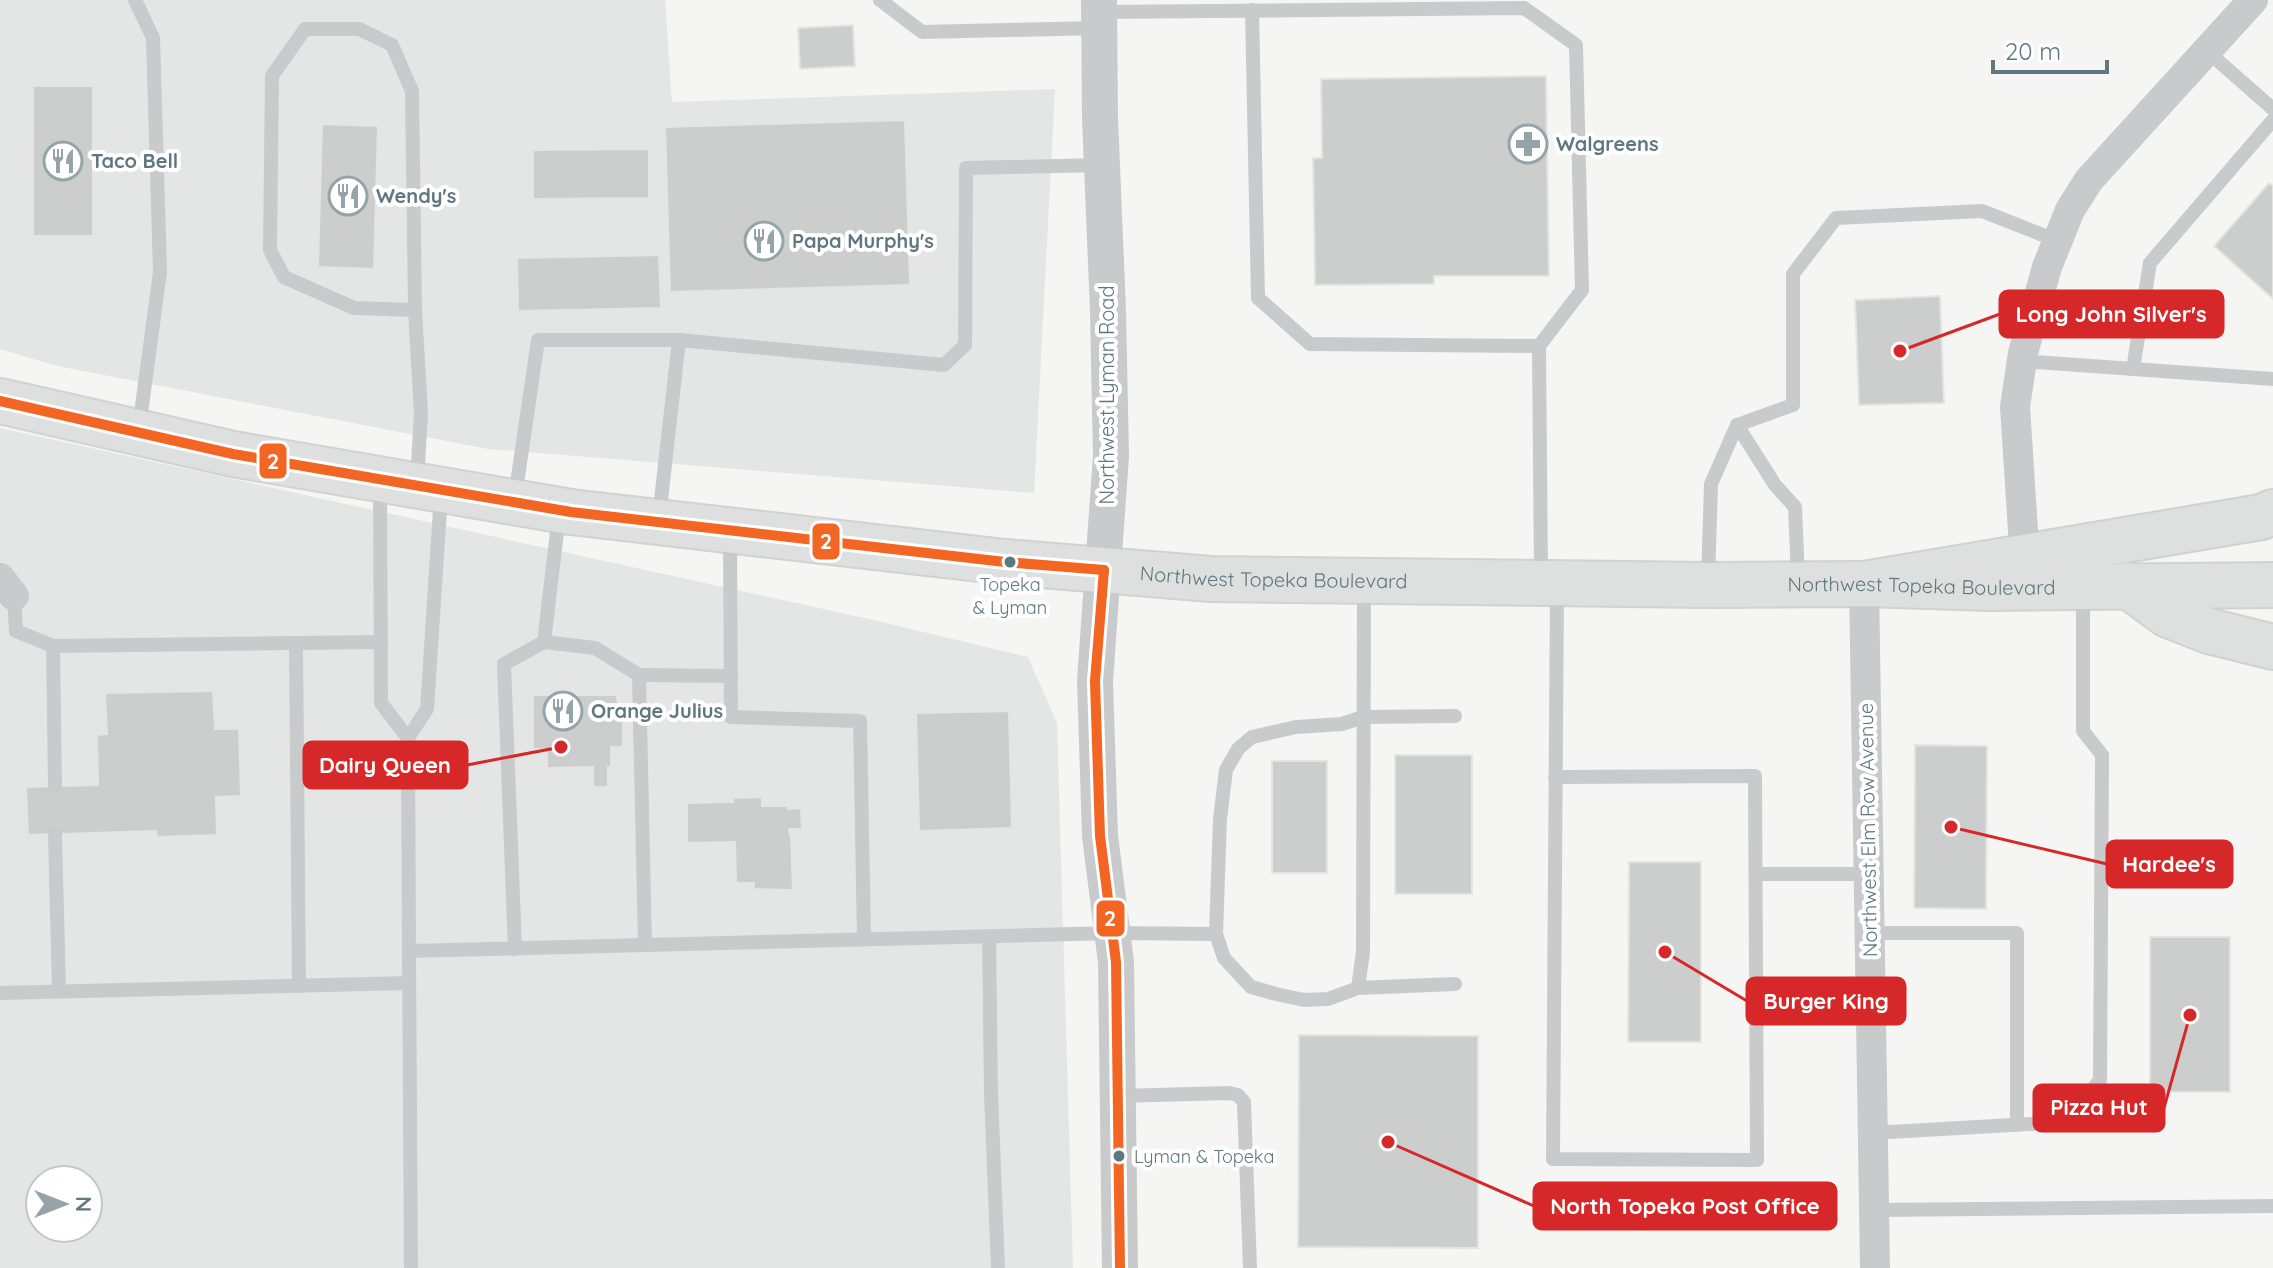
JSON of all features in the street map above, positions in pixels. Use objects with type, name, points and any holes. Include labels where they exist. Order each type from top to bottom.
[{"type":"main road","name":"Northwest Topeka Boulevard","points":[[0,401],[233,454],[560,510],[1005,562],[1211,579],[1799,585],[1864,584],[2026,572],[2083,586],[2273,585]]},
{"type":"main road","points":[[2026,572],[2273,512]]},
{"type":"main road","points":[[2127,585],[2168,615],[2209,631],[2273,647]]},
{"type":"street","points":[[2026,572],[2015,407],[2022,361],[2047,267],[2070,210],[2089,180],[2253,0]]},
{"type":"street","name":"Northwest Lyman Road","points":[[1099,13],[1111,456],[1095,681],[1100,836],[1116,962],[1120,1268]]},
{"type":"street","name":"Northwest Elm Row Avenue","points":[[1864,584],[1875,1268]]},
{"type":"lane","points":[[135,0],[153,38],[160,272],[139,433]]},
{"type":"lane","points":[[880,0],[922,32],[1099,13],[1524,8],[1576,45],[1582,290],[1539,346],[1555,777],[1553,1159],[1757,1160],[1755,776],[1555,777]]},
{"type":"lane","points":[[1252,10],[1258,298],[1310,344],[1539,346]]},
{"type":"lane","points":[[408,738],[381,703],[381,642],[413,485],[421,413],[415,310],[412,91],[392,45],[359,29],[305,29],[272,76],[270,250],[284,277],[354,308],[415,310]]},
{"type":"lane","points":[[2207,51],[2273,109]]},
{"type":"lane","points":[[2133,369],[2150,263],[2273,120]]},
{"type":"lane","points":[[514,502],[538,340],[679,340],[944,365],[965,345],[966,168],[1102,165]]},
{"type":"lane","points":[[1708,585],[1711,484],[1737,425],[1793,405],[1793,274],[1836,218],[1982,211],[2058,241]]},
{"type":"lane","points":[[658,522],[679,340]]},
{"type":"lane","points":[[2022,361],[2273,379]]},
{"type":"lane","points":[[1737,425],[1775,485],[1795,507],[1799,585]]},
{"type":"lane","points":[[411,1268],[408,738],[427,709],[413,485]]},
{"type":"lane","points":[[544,642],[560,510]]},
{"type":"lane","points":[[730,532],[731,717],[860,721],[864,939]]},
{"type":"lane","points":[[1358,988],[1363,952],[1365,581]]},
{"type":"lane","points":[[1872,1133],[2067,1122],[2100,1080],[2102,755],[2083,731],[2083,586]]},
{"type":"lane","points":[[7,587],[16,631],[53,646],[381,642]]},
{"type":"lane","points":[[515,949],[504,664],[544,642],[595,648],[639,675],[731,676]]},
{"type":"lane","points":[[296,643],[299,986]]},
{"type":"lane","points":[[53,646],[55,786]]},
{"type":"lane","points":[[639,675],[645,945]]},
{"type":"lane","points":[[1455,716],[1363,717],[1342,724],[1296,727],[1252,737],[1238,749],[1226,770],[1220,819],[1216,934],[1224,958],[1251,987],[1304,1000],[1328,999],[1358,988],[1455,984]]},
{"type":"lane","points":[[55,834],[59,991]]},
{"type":"lane","points":[[1756,874],[1869,874]]},
{"type":"lane","points":[[409,951],[1112,933],[1216,934]]},
{"type":"lane","points":[[1870,933],[2017,933],[2017,1125]]},
{"type":"lane","points":[[989,936],[998,1268]]},
{"type":"lane","points":[[0,993],[409,983]]},
{"type":"lane","points":[[1117,1096],[1229,1093],[1238,1095],[1244,1102],[1250,1268]]},
{"type":"lane","points":[[1874,1210],[2273,1206]]},
{"type":"shaded area","points":[[0,0],[665,0],[672,102],[1055,89],[1034,493],[488,449],[57,366],[0,349]]},
{"type":"shaded area","points":[[0,428],[860,617],[1028,657],[1057,723],[1073,1268],[0,1268]]},
{"type":"building","points":[[853,25],[855,66],[800,69],[798,28]]},
{"type":"building","name":"Walgreens","points":[[1546,76],[1549,276],[1434,276],[1434,284],[1315,285],[1313,158],[1322,158],[1321,79]]},
{"type":"building","name":"Taco Bell","points":[[33,86],[93,86],[93,236],[33,236]]},
{"type":"building","points":[[905,120],[910,285],[670,292],[665,127]]},
{"type":"building","name":"Wendy's","points":[[322,124],[378,126],[374,269],[318,267]]},
{"type":"building","points":[[649,149],[649,198],[533,199],[533,150]]},
{"type":"building","points":[[2269,183],[2273,186],[2273,299],[2214,246]]},
{"type":"building","points":[[659,255],[661,308],[518,311],[517,258]]},
{"type":"building","points":[[1940,296],[1944,403],[1859,405],[1855,300]]},
{"type":"building","points":[[213,691],[215,729],[239,729],[241,796],[216,797],[217,835],[157,837],[156,831],[28,835],[26,787],[98,785],[97,735],[107,734],[105,693]]},
{"type":"building","points":[[533,695],[617,695],[618,712],[623,712],[623,747],[611,747],[608,787],[593,787],[593,767],[547,768],[547,749],[533,749]]},
{"type":"building","points":[[1009,711],[1012,828],[919,831],[916,713]]},
{"type":"building","points":[[1915,745],[1987,746],[1986,909],[1914,908]]},
{"type":"building","points":[[1395,755],[1472,755],[1472,894],[1395,894]]},
{"type":"building","points":[[1272,761],[1327,761],[1327,873],[1272,873]]},
{"type":"building","points":[[762,797],[762,806],[801,808],[802,829],[789,829],[793,890],[754,889],[754,883],[736,883],[735,842],[687,843],[687,803],[733,802],[733,798]]},
{"type":"building","points":[[1629,862],[1701,862],[1701,1042],[1628,1042]]},
{"type":"building","points":[[2150,937],[2230,937],[2230,1092],[2150,1092]]},
{"type":"building","points":[[1299,1035],[1478,1036],[1478,1248],[1298,1247]]},
{"type":"transit line","name":"2","points":[[0,401],[233,454],[571,512],[1005,562],[1104,570]]},
{"type":"transit line","name":"2","points":[[1104,570],[1095,681],[1100,836],[1116,962],[1120,1268]]},
{"type":"place","name":"Walgreens","points":[[1528,144]]},
{"type":"place","name":"Taco Bell","points":[[63,161]]},
{"type":"place","name":"Wendy's","points":[[348,196]]},
{"type":"place","name":"Papa Murphy's","points":[[764,241]]},
{"type":"place","name":"Long John Silver's","points":[[1900,351]]},
{"type":"place","name":"Topeka & Lyman","points":[[1010,562]]},
{"type":"place","name":"Orange Julius","points":[[563,711]]},
{"type":"place","name":"Dairy Queen","points":[[561,747]]},
{"type":"place","name":"Hardee's","points":[[1951,827]]},
{"type":"place","name":"Burger King","points":[[1665,952]]},
{"type":"place","name":"Pizza Hut","points":[[2190,1015]]},
{"type":"place","name":"North Topeka Post Office","points":[[1388,1142]]},
{"type":"place","name":"Lyman & Topeka","points":[[1119,1156]]}]
